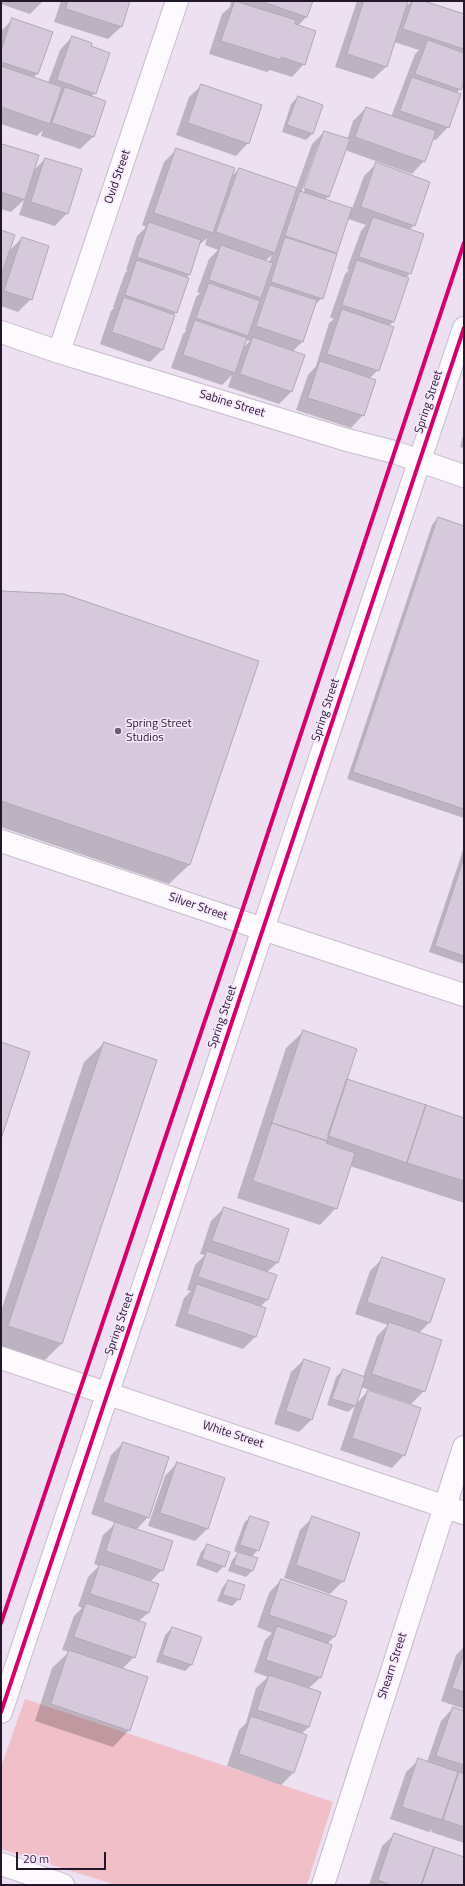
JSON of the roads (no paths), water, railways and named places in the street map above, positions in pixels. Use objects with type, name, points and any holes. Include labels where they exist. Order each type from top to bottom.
[{"type":"street","name":"Ovid Street","points":[[59,352],[177,1]]},
{"type":"street","name":"Spring Street","points":[[1,1712],[464,328]]},
{"type":"street","name":"Sabine Street","points":[[1,332],[59,352],[420,461],[464,476]]},
{"type":"street","name":"Silver Street","points":[[1,841],[464,995]]},
{"type":"street","name":"White Street","points":[[1,1358],[454,1509]]},
{"type":"street","name":"Shearn Street","points":[[323,1885],[454,1509],[464,1447]]},
{"type":"street","points":[[1,1864],[62,1885]]},
{"type":"place","name":"Spring Street Studios","points":[[118,731]]}]
